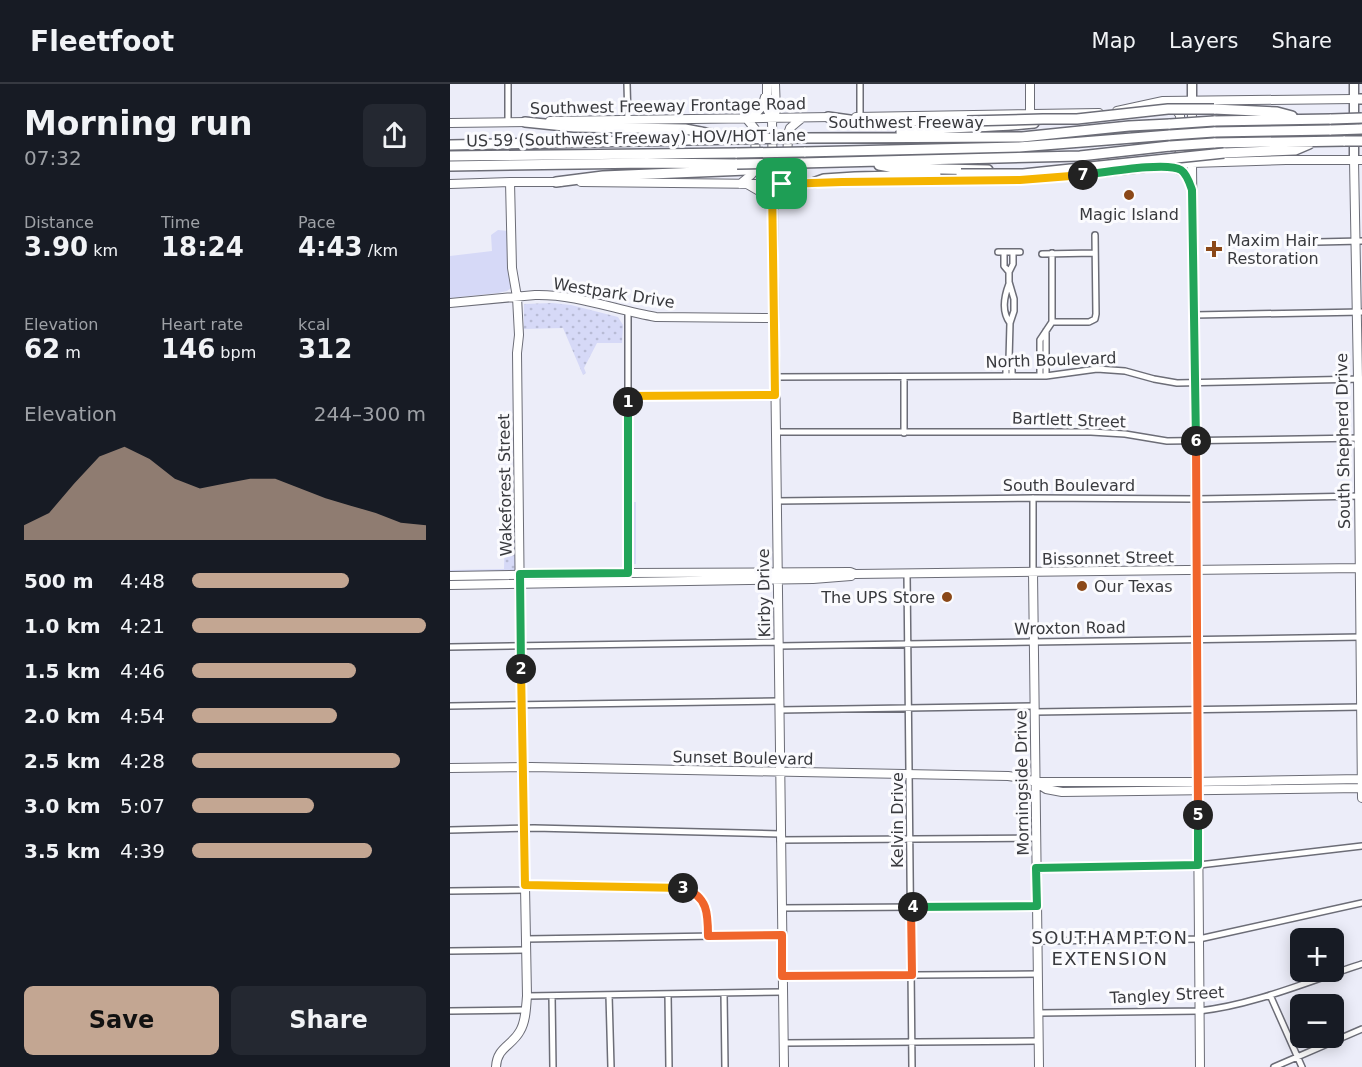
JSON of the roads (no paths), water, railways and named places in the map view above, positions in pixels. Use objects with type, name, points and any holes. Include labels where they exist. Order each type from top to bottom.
[{"type":"highway","points":[[828,117],[857,121],[1077,119],[1168,110],[1214,109],[1277,112],[1303,119]]},
{"type":"highway","points":[[865,137],[919,130],[1002,126],[1080,118],[1116,111]]},
{"type":"highway","name":"Southwest Freeway","points":[[450,145],[865,137],[1022,137],[1170,123],[1362,118]]},
{"type":"highway","points":[[525,122],[574,127],[685,129],[736,139]]},
{"type":"highway","name":"US 59 (Southwest Freeway) HOV/HOT lane","points":[[450,156],[1019,147],[1214,132],[1362,129]]},
{"type":"highway","points":[[556,182],[603,176],[765,164],[1080,156],[1214,143],[1362,141]]},
{"type":"highway","points":[[813,183],[824,179],[855,177],[1023,174],[1164,158],[1295,150],[1314,142]]},
{"type":"highway","points":[[865,162],[895,168],[1102,172]]},
{"type":"highway","points":[[450,166],[625,163],[738,167]]},
{"type":"main road","name":"Kirby Drive","points":[[771,118],[776,111],[775,84]]},
{"type":"main road","points":[[1030,84],[1030,114]]},
{"type":"main road","points":[[1192,84],[1200,1067]]},
{"type":"main road","name":"South Shepherd Drive","points":[[1354,84],[1358,99],[1362,798]]},
{"type":"main road","name":"Kirby Drive","points":[[767,87],[767,109],[771,118],[773,209],[784,1067]]},
{"type":"main road","points":[[743,184],[756,169],[755,129],[746,118],[756,114],[764,103],[767,87]]},
{"type":"main road","name":"Southwest Freeway Frontage Road","points":[[450,123],[1030,114],[1116,111],[1163,101],[1358,99]]},
{"type":"main road","points":[[1146,104],[1173,106],[1180,115],[1181,150],[1176,160],[1164,166]]},
{"type":"main road","points":[[797,183],[788,170],[788,134],[790,128],[802,118]]},
{"type":"main road","points":[[450,184],[556,182],[772,184],[1020,180],[1192,163],[1358,160]]},
{"type":"main road","points":[[1164,166],[1181,170],[1186,175],[1192,190]]},
{"type":"main road","name":"Wakeforest Street","points":[[496,1067],[498,1055],[517,1036],[522,1027],[527,996],[520,646],[517,353],[519,335],[517,297],[512,268],[510,182]]},
{"type":"main road","points":[[743,184],[759,191],[773,209],[784,191],[797,183]]},
{"type":"main road","name":"Westpark Drive","points":[[450,303],[542,295],[564,296],[662,317],[774,318]]},
{"type":"main road","name":"Bissonnet Street","points":[[450,576],[628,573],[848,577],[855,574],[908,573],[1361,568]]},
{"type":"main road","name":"Morningside Drive","points":[[1033,572],[1039,1067]]},
{"type":"main road","name":"Bissonnet Street","points":[[450,585],[628,582],[696,576]]},
{"type":"main road","name":"Sunset Boulevard","points":[[450,768],[523,767],[1008,776],[1023,778],[1046,789],[1062,792],[1362,779]]},
{"type":"main road","name":"Sunset Boulevard","points":[[1197,787],[1362,788]]},
{"type":"street","points":[[508,84],[508,122]]},
{"type":"street","points":[[627,84],[628,120]]},
{"type":"street","points":[[860,84],[860,117]]},
{"type":"street","points":[[1053,322],[1089,322],[1095,319],[1095,235]]},
{"type":"street","points":[[1317,242],[1359,241]]},
{"type":"street","points":[[1009,272],[1004,266],[1001,252],[1016,252],[1009,272],[1009,282],[1014,299],[1014,311],[1010,323],[1009,360],[1012,368],[1009,376]]},
{"type":"street","points":[[1043,376],[1039,354],[1040,340],[1053,322],[1052,253]]},
{"type":"street","points":[[1042,254],[1095,253]]},
{"type":"street","points":[[628,311],[628,582]]},
{"type":"street","points":[[1194,315],[1359,312]]},
{"type":"street","points":[[1043,376],[1046,331]]},
{"type":"street","points":[[1039,354],[1046,354]]},
{"type":"street","name":"North Boulevard","points":[[775,377],[1043,376],[1083,370],[1110,369],[1166,382],[1195,384],[1360,379]]},
{"type":"street","points":[[904,377],[904,433]]},
{"type":"street","points":[[628,396],[775,395]]},
{"type":"street","name":"Bartlett Street","points":[[775,432],[1091,432],[1125,434],[1167,441],[1360,438]]},
{"type":"street","name":"South Boulevard","points":[[776,501],[1361,496]]},
{"type":"street","name":"Morningside Drive","points":[[1033,498],[1033,572]]},
{"type":"street","name":"Kelvin Drive","points":[[908,573],[912,1067]]},
{"type":"street","name":"Wroxton Road","points":[[450,647],[902,645],[1361,637]]},
{"type":"street","points":[[450,706],[778,701]]},
{"type":"street","points":[[779,710],[909,708],[1196,710],[1362,707]]},
{"type":"street","points":[[450,830],[524,828],[780,837],[1036,838]]},
{"type":"street","points":[[1036,868],[1198,865],[1362,846]]},
{"type":"street","points":[[450,891],[525,887],[682,888],[694,893],[703,901],[707,913],[708,936]]},
{"type":"street","points":[[1037,941],[1199,939],[1362,903]]},
{"type":"street","points":[[782,908],[1037,906]]},
{"type":"street","points":[[526,939],[782,935]]},
{"type":"street","points":[[450,951],[525,950]]},
{"type":"street","name":"Tangley Street","points":[[1038,1013],[1199,1011],[1220,1008],[1249,1002],[1362,964]]},
{"type":"street","points":[[782,976],[1038,974]]},
{"type":"street","points":[[527,996],[783,992]]},
{"type":"street","points":[[724,993],[725,1067]]},
{"type":"street","points":[[668,994],[669,1067]]},
{"type":"street","points":[[609,995],[611,1067]]},
{"type":"street","points":[[1270,995],[1302,1067]]},
{"type":"street","points":[[552,996],[554,1067]]},
{"type":"street","points":[[450,1011],[526,1010]]},
{"type":"street","points":[[1274,1067],[1362,1029]]},
{"type":"street","points":[[783,1043],[1038,1041]]},
{"type":"place","name":"Magic Island","points":[[1129,195]]},
{"type":"place","name":"Maxim Hair Restoration","points":[[1214,249]]},
{"type":"place","name":"Our Texas","points":[[1082,586]]},
{"type":"place","name":"The UPS Store","points":[[947,597]]},
{"type":"district","name":"SOUTHAMPTON EXTENSION","points":[[1110,947]]}]
